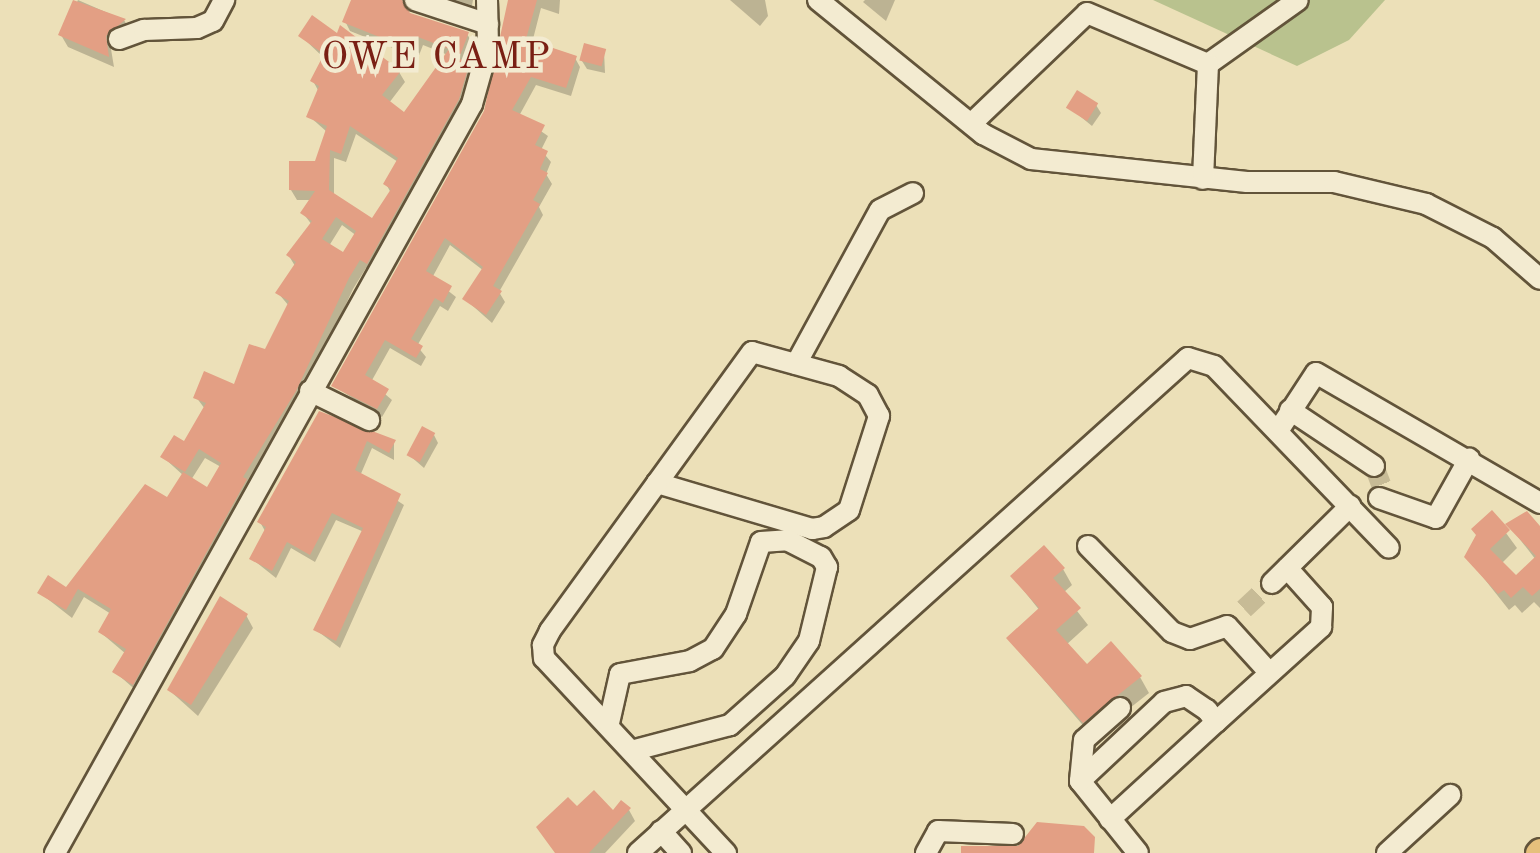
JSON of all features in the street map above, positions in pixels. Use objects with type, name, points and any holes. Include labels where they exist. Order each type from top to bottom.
[{"type":"street","points":[[119,39],[197,28],[213,21],[224,0]]},
{"type":"street","points":[[414,0],[488,24]]},
{"type":"street","points":[[55,853],[208,585],[310,391],[472,104],[488,48],[487,0]]},
{"type":"street","points":[[818,0],[972,123],[1031,159],[1203,178],[1334,182],[1426,204],[1493,238],[1540,279]]},
{"type":"street","points":[[1208,64],[1298,0]]},
{"type":"street","points":[[972,123],[1087,13],[1208,64]]},
{"type":"street","points":[[1203,178],[1208,64]]},
{"type":"street","points":[[796,364],[880,210],[912,194]]},
{"type":"street","points":[[657,483],[812,529],[849,510],[879,416],[855,384],[752,352],[657,483],[543,645],[544,658],[634,750],[726,853]]},
{"type":"street","points":[[638,853],[1188,358],[1214,366],[1389,548]]},
{"type":"street","points":[[1278,431],[1316,373],[1540,503]]},
{"type":"street","points":[[310,391],[369,420]]},
{"type":"street","points":[[1290,410],[1374,466]]},
{"type":"street","points":[[1110,819],[1268,671],[1321,627],[1322,606],[1279,575],[1381,493],[1436,518],[1469,459]]},
{"type":"street","points":[[609,724],[620,674],[690,661],[713,649],[736,614],[761,542],[787,540],[821,557],[827,567],[809,641],[785,676],[730,725],[634,750]]},
{"type":"street","points":[[1088,546],[1172,632],[1190,639],[1227,626],[1244,609]]},
{"type":"street","points":[[1227,626],[1268,671]]},
{"type":"street","points":[[1080,781],[1164,702],[1186,696],[1216,722]]},
{"type":"street","points":[[1120,708],[1084,740],[1080,781],[1138,853]]},
{"type":"street","points":[[1387,853],[1450,795]]},
{"type":"street","points":[[926,853],[932,835],[945,830],[1013,834]]},
{"type":"street","points":[[661,831],[681,853]]},
{"type":"green space","points":[[1153,0],[1385,0],[1349,40],[1297,66]]},
{"type":"building","points":[[73,0],[126,19],[106,36],[109,57],[58,35]]},
{"type":"building","points":[[351,0],[402,0],[410,13],[469,32],[459,58],[469,65],[459,99],[367,264],[360,260],[349,278],[296,391],[243,477],[247,479],[133,685],[112,672],[126,649],[98,632],[111,609],[78,589],[66,610],[37,593],[48,575],[66,587],[145,484],[167,497],[183,472],[207,487],[221,463],[199,449],[185,472],[160,457],[174,435],[184,441],[206,403],[193,398],[204,371],[234,384],[249,344],[265,349],[289,301],[275,293],[296,262],[286,255],[312,221],[300,213],[315,191],[289,190],[289,161],[315,161],[327,126],[306,117],[319,86],[310,81],[324,54],[298,36],[312,15],[337,33],[340,25],[401,71],[382,95],[404,112],[449,49],[418,37],[412,50],[342,22]],"holes":[[[350,126],[398,158],[383,184],[391,189],[372,218],[329,190],[330,150],[341,154]],[[336,217],[356,231],[343,252],[322,239]]]},
{"type":"building","points":[[508,0],[537,0],[526,39],[577,56],[566,88],[531,77],[512,110],[545,125],[535,145],[548,151],[540,169],[548,173],[533,200],[540,204],[493,286],[502,291],[486,315],[462,299],[483,267],[445,238],[426,271],[452,286],[443,303],[435,298],[411,339],[423,346],[416,358],[385,340],[365,375],[389,389],[377,409],[331,386],[484,111]]},
{"type":"building","points":[[584,43],[606,49],[602,66],[579,60]]},
{"type":"building","points":[[1077,90],[1098,103],[1087,121],[1066,108]]},
{"type":"building","points":[[319,411],[396,440],[389,453],[367,441],[355,470],[401,494],[336,641],[313,630],[363,528],[332,513],[310,555],[287,542],[272,571],[249,559],[266,527],[257,522]]},
{"type":"building","points":[[422,426],[435,433],[420,462],[407,455]]},
{"type":"building","points":[[1492,510],[1510,530],[1490,549],[1516,575],[1536,556],[1505,524],[1527,511],[1540,526],[1540,589],[1532,596],[1523,587],[1511,598],[1504,590],[1498,594],[1464,557],[1476,535],[1471,529]]},
{"type":"building","points":[[1044,545],[1065,568],[1053,578],[1081,608],[1056,630],[1087,664],[1111,641],[1142,676],[1083,723],[1006,638],[1039,608],[1010,576]]},
{"type":"building","points":[[220,596],[248,614],[191,705],[167,690]]},
{"type":"building","points":[[594,790],[613,810],[621,800],[631,808],[589,853],[555,853],[536,827],[568,797],[577,806]]},
{"type":"building","points":[[1037,822],[1084,826],[1095,837],[1094,853],[961,853],[961,846],[1018,846]]},
{"type":"tunnel","points":[[1374,466],[1383,489]]},
{"type":"tunnel","points":[[1244,609],[1272,583]]},
{"type":"district","name":"OWE CAMP","points":[[437,59]]}]
